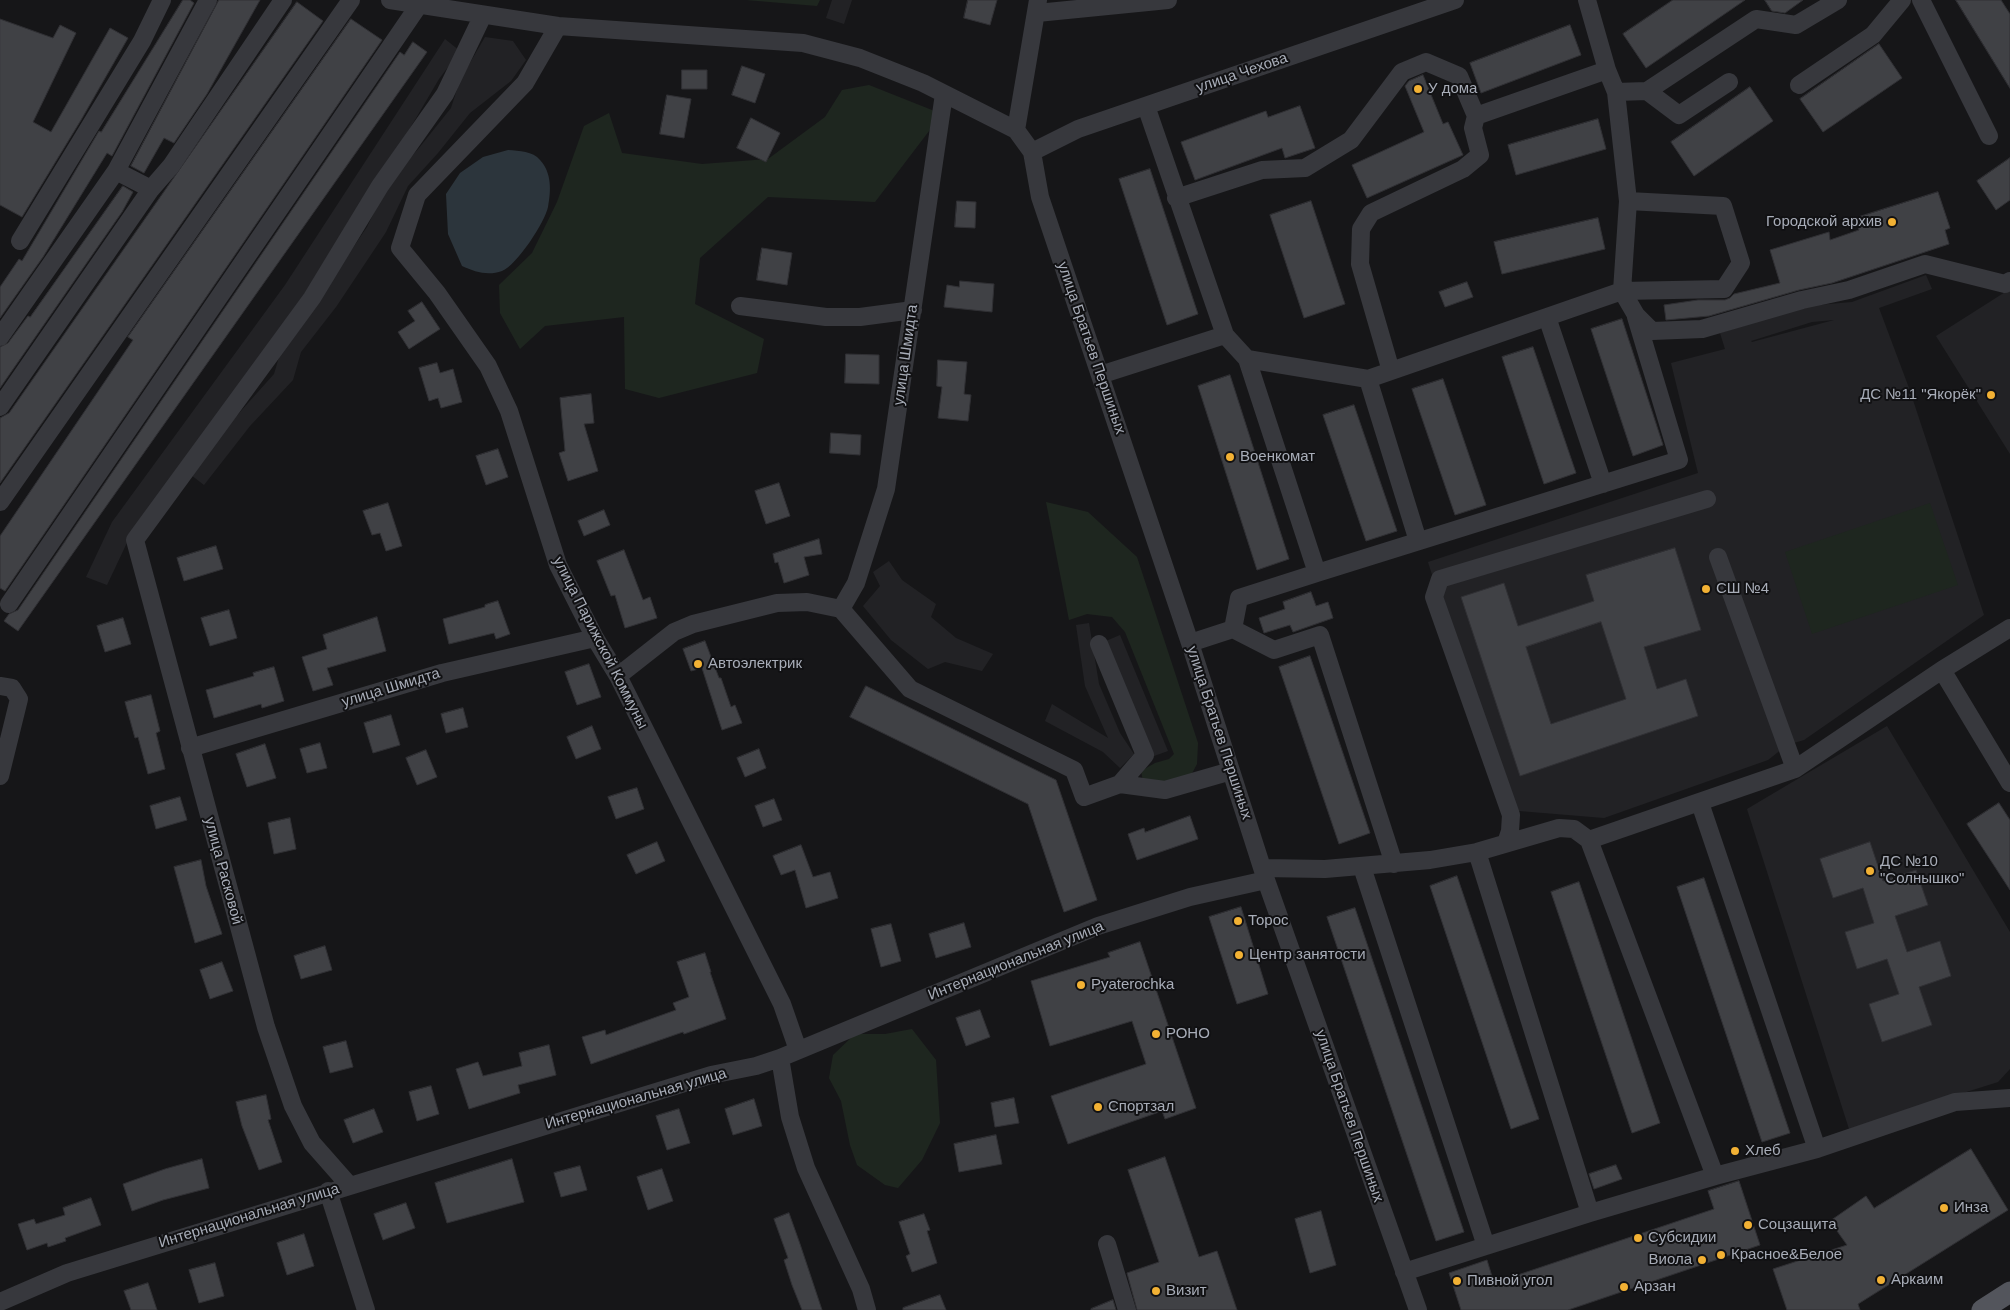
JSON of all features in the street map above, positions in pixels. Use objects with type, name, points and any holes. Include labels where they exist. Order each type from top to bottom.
[{"type":"main road","points":[[1982,1310],[2010,1292]]},
{"type":"street","points":[[20,241],[142,41],[162,0]]},
{"type":"street","points":[[0,337],[116,171],[208,0]]},
{"type":"street","points":[[0,407],[151,188],[171,166],[283,0]]},
{"type":"street","points":[[0,502],[351,0]]},
{"type":"street","points":[[390,0],[558,26],[803,43],[860,58],[923,83],[1016,130],[1032,152]]},
{"type":"street","points":[[1016,130],[1038,6],[1168,0]]},
{"type":"street","name":"улица Чехова","points":[[1032,152],[1078,129],[1455,0]]},
{"type":"street","points":[[1233,629],[1239,598],[1679,460],[1636,315],[1622,291],[1628,201],[1616,92],[1607,70],[1587,0]]},
{"type":"street","points":[[1616,92],[1647,91],[1756,19],[1796,25],[1838,0]]},
{"type":"street","points":[[1799,85],[1873,35],[1902,0]]},
{"type":"street","points":[[1921,0],[1989,136]]},
{"type":"street","points":[[9,604],[419,5]]},
{"type":"street","name":"улица Расковой","points":[[348,1185],[312,1143],[293,1106],[266,1027],[135,540],[312,298],[380,186],[445,94],[482,15]]},
{"type":"street","name":"улица Парижской Коммуны","points":[[558,26],[525,83],[417,196],[400,248],[437,293],[488,366],[509,412],[558,565],[595,638],[618,676],[782,1004],[798,1050]]},
{"type":"street","points":[[1176,198],[1262,170],[1305,168],[1351,140],[1402,72],[1426,62],[1459,76],[1476,116],[1473,128],[1480,156],[1463,168],[1371,214],[1361,229],[1360,264],[1392,371]]},
{"type":"street","points":[[1476,116],[1607,70]]},
{"type":"street","points":[[1647,91],[1679,115],[1729,82]]},
{"type":"street","name":"улица Шмидта","points":[[841,610],[856,583],[886,490],[944,94]]},
{"type":"street","points":[[1146,106],[1176,198],[1225,335],[1247,359],[1317,573]]},
{"type":"street","name":"улица Братьев Першиных","points":[[1032,152],[1040,197],[1190,643],[1265,874],[1418,1310]]},
{"type":"street","points":[[116,171],[151,188]]},
{"type":"street","points":[[1247,359],[1368,378],[1622,291],[1724,289],[1741,263],[1723,206],[1628,201]]},
{"type":"street","points":[[1636,315],[1652,331],[1702,329],[1802,300],[1849,290],[1925,264],[2005,284],[2010,281]]},
{"type":"street","points":[[740,306],[826,317],[860,317],[913,310]]},
{"type":"street","points":[[1547,317],[1603,484]]},
{"type":"street","points":[[1100,375],[1225,335]]},
{"type":"street","points":[[1368,378],[1418,541]]},
{"type":"street","points":[[1506,842],[1510,831],[1511,815],[1434,597],[1440,579],[1707,499]]},
{"type":"street","points":[[1718,557],[1796,769]]},
{"type":"street","points":[[618,676],[674,632],[693,624],[777,603],[807,602],[841,610],[910,688],[1074,770],[1084,797],[1120,784],[1165,790],[1231,771]]},
{"type":"street","points":[[1715,1176],[1588,840],[1796,769],[1942,670],[2010,628]]},
{"type":"street","points":[[1190,643],[1233,629],[1274,650],[1320,635],[1394,864]]},
{"type":"street","name":"улица Шмидта","points":[[190,748],[442,673],[595,638]]},
{"type":"street","points":[[1099,644],[1145,754],[1120,784]]},
{"type":"street","points":[[1942,670],[2010,783]]},
{"type":"street","points":[[0,686],[12,688],[19,699],[0,776]]},
{"type":"street","points":[[1700,803],[1817,1149]]},
{"type":"street","name":"Интернациональная улица","points":[[0,1302],[67,1273],[328,1191],[711,1075],[756,1066],[780,1058],[1098,926],[1265,874],[1394,864],[1476,852],[1559,828],[1574,829],[1588,840]]},
{"type":"street","points":[[1476,852],[1590,1213]]},
{"type":"street","points":[[1362,867],[1486,1246]]},
{"type":"street","points":[[780,1058],[790,1117],[806,1168],[861,1289],[867,1310]]},
{"type":"street","points":[[1404,1272],[1590,1213],[1715,1176],[1817,1149],[1955,1102],[2010,1098]]},
{"type":"street","points":[[328,1191],[366,1310]]},
{"type":"street","points":[[1107,1244],[1127,1310]]},
{"type":"shaded area","points":[[746,0],[820,0],[817,6]]},
{"type":"shaded area","points":[[832,0],[852,0],[844,24],[826,18]]},
{"type":"shaded area","points":[[485,37],[513,41],[526,60],[511,81],[470,113],[438,153],[408,186],[386,232],[336,307],[301,352],[293,380],[250,426],[204,485],[191,475],[232,421],[274,374],[282,347],[317,301],[367,227],[389,181],[419,148],[451,108],[460,80]]},
{"type":"shaded area","points":[[445,39],[460,51],[439,79],[396,152],[302,299],[133,530],[107,585],[86,577],[112,522],[285,285]]},
{"type":"shaded area","points":[[869,85],[942,114],[875,202],[768,197],[700,258],[695,304],[764,339],[757,373],[659,398],[625,389],[624,317],[545,326],[520,349],[500,313],[499,285],[532,253],[557,202],[584,126],[609,113],[622,153],[702,164],[768,159],[825,117],[842,90]]},
{"type":"shaded area","points":[[508,150],[534,155],[544,165],[550,182],[548,207],[542,222],[530,242],[515,261],[502,271],[477,272],[462,266],[448,234],[446,194],[460,173],[483,157]]},
{"type":"shaded area","name":"СШ №4","points":[[1926,275],[1932,289],[1879,308],[1909,388],[1984,615],[1804,740],[1787,745],[1768,760],[1604,818],[1507,810],[1428,562],[1698,473],[1671,363],[1725,349],[1720,333],[1807,306],[1852,302]],"holes":[[[1834,320],[1752,342],[1812,322]]]},
{"type":"shaded area","name":"ДС №11 \"Якорёк\"","points":[[2010,289],[2010,454],[1936,336]]},
{"type":"shaded area","points":[[1046,502],[1088,512],[1137,557],[1198,743],[1197,764],[1189,779],[1160,784],[1143,781],[1141,771],[1155,763],[1169,759],[1174,754],[1125,632],[1112,617],[1087,614],[1069,620]]},
{"type":"shaded area","points":[[1930,503],[1958,585],[1812,634],[1785,552]]},
{"type":"shaded area","points":[[889,561],[902,580],[936,604],[931,617],[956,638],[993,654],[982,671],[945,662],[928,669],[891,640],[863,606],[880,586],[873,572]]},
{"type":"shaded area","points":[[1089,623],[1099,684],[1120,733],[1134,754],[1120,768],[1103,752],[1045,721],[1052,704],[1108,738],[1085,686],[1076,625]]},
{"type":"shaded area","points":[[1120,635],[1168,751],[1154,756],[1106,641]]},
{"type":"shaded area","name":"ДС №10 \"Солнышко\"","points":[[1887,726],[2010,932],[2010,1069],[1998,1082],[1849,1129],[1747,809]]},
{"type":"shaded area","points":[[912,1029],[936,1060],[940,1123],[922,1160],[898,1188],[885,1185],[857,1165],[850,1145],[841,1101],[829,1078],[833,1055],[855,1034],[885,1034]]},
{"type":"building","points":[[183,0],[190,0],[194,3],[112,156],[107,153],[43,257],[0,318],[0,287],[19,259],[22,261],[99,131],[101,132]]},
{"type":"building","points":[[219,0],[260,0],[207,94],[174,143],[164,138],[144,173],[131,166]]},
{"type":"building","points":[[968,0],[997,0],[990,25],[964,18]]},
{"type":"building","points":[[1673,0],[1745,0],[1646,68],[1623,34]]},
{"type":"building","points":[[1765,0],[1803,0],[1785,13],[1772,11]]},
{"type":"building","points":[[1956,0],[2001,0],[2010,14],[2010,88]]},
{"type":"building","points":[[297,2],[323,21],[0,483],[0,418],[9,413]]},
{"type":"building","points":[[0,19],[53,38],[60,25],[76,33],[33,122],[51,132],[110,28],[128,38],[22,217],[0,205]]},
{"type":"building","points":[[351,19],[382,40],[5,591],[0,588],[0,536],[133,340],[128,337]]},
{"type":"building","points":[[1570,25],[1581,55],[1481,93],[1470,63]]},
{"type":"building","points":[[413,42],[427,52],[18,631],[4,621],[9,614],[18,610],[400,52],[404,55]]},
{"type":"building","points":[[1879,44],[1902,78],[1823,132],[1800,99]]},
{"type":"building","points":[[742,66],[765,74],[755,103],[732,95]]},
{"type":"building","points":[[682,70],[707,70],[707,89],[682,89]]},
{"type":"building","points":[[1423,75],[1443,124],[1448,122],[1463,155],[1367,198],[1352,165],[1424,132],[1405,86],[1409,81]]},
{"type":"building","points":[[1750,87],[1773,121],[1694,176],[1671,142]]},
{"type":"building","points":[[667,95],[691,99],[684,138],[660,134]]},
{"type":"building","points":[[1300,106],[1315,148],[1285,158],[1282,148],[1195,180],[1181,142],[1266,111],[1268,117]]},
{"type":"building","points":[[751,118],[780,133],[766,162],[737,148]]},
{"type":"building","points":[[1598,119],[1606,149],[1516,175],[1508,145]]},
{"type":"building","points":[[2010,158],[2010,200],[1996,210],[1977,181]]},
{"type":"building","points":[[1150,169],[1198,314],[1167,325],[1119,179]]},
{"type":"building","points":[[123,186],[133,192],[122,212],[0,388],[0,347],[8,343],[28,316],[30,317]]},
{"type":"building","points":[[1938,192],[1950,228],[1945,230],[1949,244],[1832,283],[1799,290],[1709,316],[1666,320],[1664,305],[1698,300],[1725,300],[1734,294],[1780,283],[1770,250],[1829,232],[1830,240],[1859,230],[1856,218]]},
{"type":"building","points":[[957,201],[976,202],[975,228],[955,227]]},
{"type":"building","points":[[1311,201],[1345,304],[1304,318],[1270,215]]},
{"type":"building","points":[[1598,218],[1605,249],[1502,274],[1494,242]]},
{"type":"building","points":[[762,248],[792,253],[787,285],[757,280]]},
{"type":"building","points":[[960,281],[994,284],[992,312],[944,307],[947,285],[959,287]]},
{"type":"building","points":[[1467,282],[1473,297],[1445,307],[1439,292]]},
{"type":"building","points":[[422,302],[440,329],[409,349],[398,332],[415,321],[408,311]]},
{"type":"building","points":[[1622,319],[1663,445],[1633,456],[1591,329]]},
{"type":"building","points":[[1533,347],[1576,473],[1544,484],[1502,357]]},
{"type":"building","points":[[846,354],[879,355],[879,384],[845,383]]},
{"type":"building","points":[[938,360],[967,362],[964,394],[971,395],[968,421],[938,418],[942,387],[937,386]]},
{"type":"building","points":[[437,363],[440,373],[453,369],[462,402],[441,408],[438,398],[429,401],[419,368]]},
{"type":"building","points":[[1230,375],[1289,559],[1257,570],[1198,386]]},
{"type":"building","points":[[1443,379],[1486,505],[1455,515],[1412,389]]},
{"type":"building","points":[[591,394],[594,423],[584,424],[598,471],[568,481],[559,453],[565,451],[560,398]]},
{"type":"building","points":[[1354,405],[1397,531],[1366,541],[1323,415]]},
{"type":"building","points":[[831,433],[861,435],[860,455],[830,453]]},
{"type":"building","points":[[498,449],[508,477],[486,485],[476,456]]},
{"type":"building","points":[[779,483],[790,516],[766,524],[755,491]]},
{"type":"building","points":[[388,503],[402,546],[386,551],[380,533],[372,535],[363,511]]},
{"type":"building","points":[[604,510],[610,525],[584,536],[578,521]]},
{"type":"building","points":[[819,539],[822,554],[804,557],[809,575],[784,583],[778,562],[775,563],[773,554]]},
{"type":"building","points":[[216,546],[223,569],[184,581],[177,558]]},
{"type":"building","points":[[1675,548],[1701,630],[1644,647],[1657,689],[1686,679],[1698,716],[1520,776],[1461,597],[1504,583],[1518,626],[1594,601],[1586,575]],"holes":[[[1601,622],[1626,699],[1551,724],[1526,647]]]},
{"type":"building","points":[[624,550],[643,600],[650,597],[657,618],[625,628],[615,595],[611,596],[597,561]]},
{"type":"building","points":[[1311,592],[1316,606],[1328,602],[1333,618],[1293,632],[1290,625],[1264,633],[1259,618],[1285,609],[1283,602]]},
{"type":"building","points":[[498,601],[510,634],[496,639],[494,633],[449,644],[443,619],[485,607],[485,605]]},
{"type":"building","points":[[229,610],[237,638],[210,646],[201,618]]},
{"type":"building","points":[[377,617],[386,651],[327,668],[333,685],[313,691],[302,657],[327,649],[323,635]]},
{"type":"building","points":[[123,618],[131,644],[105,652],[97,626]]},
{"type":"building","points":[[705,641],[731,707],[735,705],[742,723],[722,730],[702,668],[691,671],[683,649]]},
{"type":"building","points":[[1310,656],[1370,833],[1339,844],[1279,667]]},
{"type":"building","points":[[589,664],[601,697],[577,705],[565,672]]},
{"type":"building","points":[[274,667],[284,701],[262,708],[261,704],[214,718],[206,690],[254,676],[253,673]]},
{"type":"building","points":[[866,686],[1056,780],[1097,900],[1064,912],[1028,804],[850,717]]},
{"type":"building","points":[[151,695],[160,731],[156,733],[165,769],[148,774],[138,737],[135,738],[125,702]]},
{"type":"building","points":[[463,708],[468,727],[446,733],[441,714]]},
{"type":"building","points":[[391,715],[400,745],[373,753],[364,723]]},
{"type":"building","points":[[592,726],[601,749],[576,759],[567,737]]},
{"type":"building","points":[[320,743],[327,768],[307,773],[300,749]]},
{"type":"building","points":[[265,744],[276,778],[247,787],[236,754]]},
{"type":"building","points":[[759,749],[766,768],[745,777],[737,758]]},
{"type":"building","points":[[426,750],[437,777],[417,785],[406,758]]},
{"type":"building","points":[[637,788],[644,809],[616,819],[608,797]]},
{"type":"building","points":[[180,797],[187,820],[156,829],[150,806]]},
{"type":"building","points":[[774,799],[782,820],[763,827],[755,806]]},
{"type":"building","points":[[1999,803],[2010,820],[2010,890],[1967,824]]},
{"type":"building","points":[[1190,816],[1198,839],[1137,860],[1128,834],[1144,828],[1145,832]]},
{"type":"building","points":[[290,818],[296,849],[274,854],[268,823]]},
{"type":"building","points":[[657,842],[665,861],[636,874],[627,855]]},
{"type":"building","points":[[1870,842],[1883,881],[1916,870],[1928,905],[1895,916],[1907,952],[1940,941],[1951,976],[1919,987],[1932,1025],[1882,1042],[1869,1004],[1899,994],[1887,959],[1857,969],[1845,932],[1874,923],[1863,888],[1833,898],[1820,859]]},
{"type":"building","points":[[801,845],[813,877],[830,872],[838,898],[806,908],[795,870],[781,875],[773,856]]},
{"type":"building","points":[[201,860],[206,886],[222,934],[195,943],[174,867]]},
{"type":"building","points":[[1457,876],[1539,1119],[1511,1129],[1430,886]]},
{"type":"building","points":[[1704,878],[1790,1133],[1762,1142],[1677,887]]},
{"type":"building","points":[[1579,882],[1660,1123],[1632,1133],[1551,892]]},
{"type":"building","name":"Центр занятости","points":[[1241,907],[1268,994],[1237,1004],[1209,917]]},
{"type":"building","points":[[1355,908],[1464,1232],[1436,1241],[1327,917]]},
{"type":"building","points":[[964,923],[971,947],[936,958],[929,934]]},
{"type":"building","points":[[891,924],[901,961],[881,967],[871,929]]},
{"type":"building","points":[[1140,942],[1196,1108],[1165,1119],[1162,1111],[1068,1144],[1051,1096],[1146,1064],[1132,1021],[1050,1046],[1031,981],[1110,957],[1108,953]]},
{"type":"building","points":[[325,946],[332,970],[301,979],[294,956]]},
{"type":"building","points":[[705,953],[726,1019],[591,1064],[582,1037],[605,1030],[606,1035],[676,1010],[673,1003],[689,997],[677,962]]},
{"type":"building","points":[[222,962],[233,991],[210,999],[200,970]]},
{"type":"building","points":[[980,1010],[990,1037],[966,1046],[956,1018]]},
{"type":"building","points":[[346,1041],[353,1067],[330,1073],[323,1047]]},
{"type":"building","points":[[549,1045],[556,1075],[518,1085],[520,1093],[469,1109],[456,1069],[478,1062],[483,1076],[522,1066],[519,1053]]},
{"type":"building","points":[[431,1086],[439,1114],[417,1121],[409,1092]]},
{"type":"building","points":[[266,1095],[271,1119],[268,1120],[282,1162],[259,1170],[242,1126],[236,1102]]},
{"type":"building","points":[[1014,1098],[1019,1123],[995,1127],[991,1103]]},
{"type":"building","points":[[754,1099],[762,1126],[733,1135],[725,1109]]},
{"type":"building","points":[[374,1109],[383,1132],[353,1143],[344,1120]]},
{"type":"building","points":[[679,1109],[690,1143],[667,1150],[656,1116]]},
{"type":"building","points":[[996,1135],[1002,1164],[959,1172],[954,1144]]},
{"type":"building","points":[[1971,1149],[2008,1210],[1858,1304],[1860,1310],[1787,1310],[1773,1269],[1847,1245],[1830,1221],[1866,1196],[1874,1208]]},
{"type":"building","points":[[1165,1157],[1199,1257],[1217,1251],[1237,1310],[1137,1310],[1127,1273],[1159,1262],[1128,1170]]},
{"type":"building","points":[[202,1159],[209,1188],[163,1200],[132,1211],[123,1184],[165,1169]]},
{"type":"building","points":[[512,1159],[524,1202],[447,1223],[435,1183]]},
{"type":"building","points":[[1616,1165],[1622,1179],[1594,1189],[1589,1174]]},
{"type":"building","points":[[580,1166],[587,1190],[561,1197],[554,1173]]},
{"type":"building","points":[[662,1169],[673,1201],[648,1210],[637,1177]]},
{"type":"building","points":[[1739,1181],[1760,1245],[1568,1310],[1461,1310],[1449,1273],[1487,1260],[1494,1283],[1714,1209],[1708,1191]]},
{"type":"building","points":[[91,1198],[101,1225],[65,1238],[66,1241],[48,1247],[47,1243],[27,1250],[18,1224],[34,1219],[36,1224],[65,1215],[63,1208]]},
{"type":"building","points":[[406,1203],[415,1228],[383,1240],[374,1214]]},
{"type":"building","points":[[1321,1211],[1336,1265],[1310,1273],[1295,1219]]},
{"type":"building","points":[[789,1213],[822,1310],[802,1310],[792,1285],[784,1260],[788,1258],[774,1219]]},
{"type":"building","points":[[924,1214],[930,1230],[927,1231],[937,1263],[912,1272],[906,1256],[910,1254],[899,1222]]},
{"type":"building","points":[[304,1234],[314,1266],[287,1275],[277,1243]]},
{"type":"building","points":[[215,1263],[224,1296],[199,1303],[189,1270]]},
{"type":"building","points":[[148,1283],[157,1310],[131,1310],[124,1291]]},
{"type":"building","points":[[940,1295],[946,1310],[903,1310],[903,1308]]},
{"type":"building","points":[[1113,1300],[1116,1310],[1091,1310],[1091,1309]]},
{"type":"place","name":"У дома","points":[[1418,89]]},
{"type":"place","name":"Городской архив","points":[[1892,222]]},
{"type":"place","name":"ДС №11 \"Якорёк\"","points":[[1991,395]]},
{"type":"place","name":"Военкомат","points":[[1230,457]]},
{"type":"place","name":"СШ №4","points":[[1706,589]]},
{"type":"place","name":"Автоэлектрик","points":[[698,664]]},
{"type":"place","name":"ДС №10 \"Солнышко\"","points":[[1870,871]]},
{"type":"place","name":"Торос","points":[[1238,921]]},
{"type":"place","name":"Центр занятости","points":[[1239,955]]},
{"type":"place","name":"Pyaterochka","points":[[1081,985]]},
{"type":"place","name":"РОНО","points":[[1156,1034]]},
{"type":"place","name":"Спортзал","points":[[1098,1107]]},
{"type":"place","name":"Хлеб","points":[[1735,1151]]},
{"type":"place","name":"Инза","points":[[1944,1208]]},
{"type":"place","name":"Соцзащита","points":[[1748,1225]]},
{"type":"place","name":"Субсидии","points":[[1638,1238]]},
{"type":"place","name":"Красное&Белое","points":[[1721,1255]]},
{"type":"place","name":"Виола","points":[[1702,1260]]},
{"type":"place","name":"Аркаим","points":[[1881,1280]]},
{"type":"place","name":"Пивной угол","points":[[1457,1281]]},
{"type":"place","name":"Арзан","points":[[1624,1287]]},
{"type":"place","name":"Визит","points":[[1156,1291]]}]
